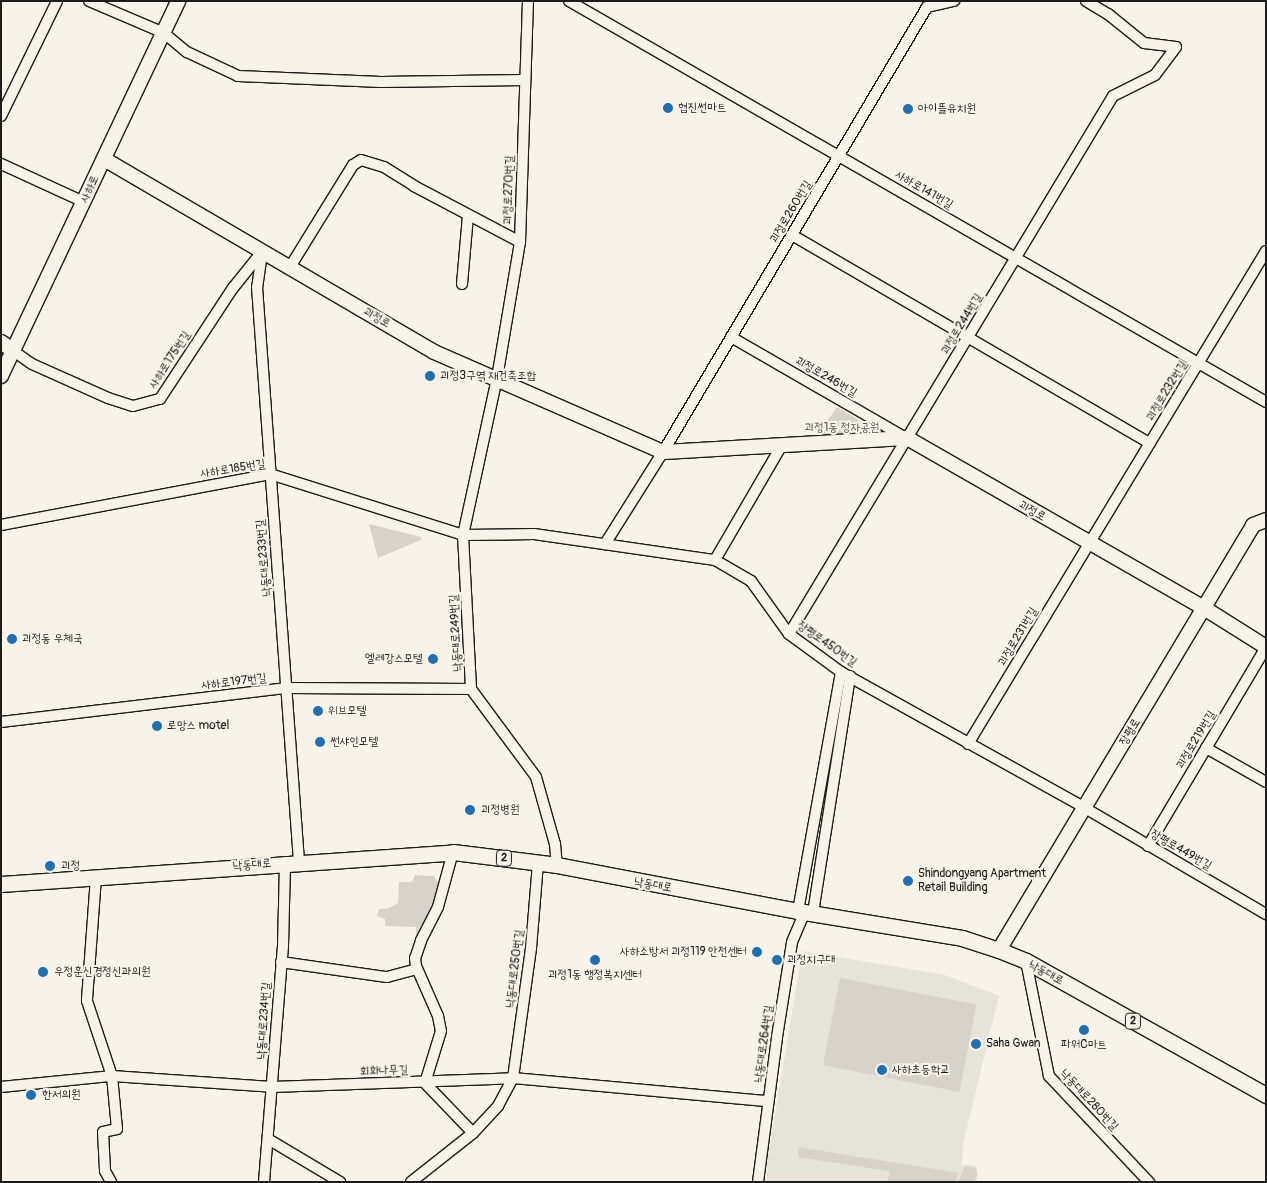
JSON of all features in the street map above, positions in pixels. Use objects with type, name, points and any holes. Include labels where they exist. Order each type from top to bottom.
[{"type":"main road","name":"사하로","points":[[1,376],[6,346],[47,282],[178,1]]},
{"type":"main road","name":"괴정로","points":[[104,158],[262,253],[290,267],[434,352],[663,452],[907,438],[1089,544],[1204,608],[1266,647]]},
{"type":"main road","name":"장평로","points":[[999,950],[1253,525],[1266,520]]},
{"type":"main road","name":"낙동대로","points":[[1,884],[453,852],[557,865],[805,912],[962,938],[999,950],[1026,961],[1266,1095]]},
{"type":"street","points":[[1,116],[57,1]]},
{"type":"street","points":[[89,1],[164,33],[187,52],[238,76],[381,82],[525,80]]},
{"type":"street","name":"괴정로270번길","points":[[497,378],[520,242],[528,1]]},
{"type":"street","name":"사하로141번길","points":[[570,1],[1266,402]]},
{"type":"street","name":"괴정로260번길","points":[[663,452],[927,7],[954,1]]},
{"type":"street","name":"괴정로244번길","points":[[789,634],[1114,96],[1155,75],[1176,46],[1144,43],[1108,14],[1086,1]]},
{"type":"street","points":[[290,267],[353,164],[361,160],[384,167],[520,242]]},
{"type":"street","points":[[1,164],[84,202]]},
{"type":"street","points":[[462,284],[468,215]]},
{"type":"street","points":[[792,235],[1150,443]]},
{"type":"street","name":"괴정로232번길","points":[[1089,544],[1266,251]]},
{"type":"street","name":"사하로175번길","points":[[6,346],[32,364],[108,398],[133,406],[160,399],[228,295],[262,253]]},
{"type":"street","name":"낙동대로233번길","points":[[262,253],[257,288],[287,688],[292,862]]},
{"type":"street","name":"괴정로246번길","points":[[732,337],[907,438]]},
{"type":"street","name":"낙동대로249번길","points":[[471,689],[463,535],[497,378]]},
{"type":"street","points":[[715,560],[782,446]]},
{"type":"street","points":[[606,544],[663,452]]},
{"type":"street","name":"사하로185번길","points":[[1,524],[270,474],[463,535]]},
{"type":"street","name":"장평로450번길","points":[[463,535],[534,534],[715,560],[751,581],[789,634],[846,674],[1085,808]]},
{"type":"street","name":"괴정로231번길","points":[[968,744],[1089,544]]},
{"type":"street","name":"괴정로219번길","points":[[1148,846],[1266,647]]},
{"type":"street","points":[[805,912],[846,674]]},
{"type":"street","points":[[805,912],[846,674]]},
{"type":"street","name":"사하로197번길","points":[[1,722],[287,688],[471,689]]},
{"type":"street","points":[[471,689],[536,777],[555,844],[557,865]]},
{"type":"street","points":[[1206,748],[1266,782]]},
{"type":"street","name":"장평로449번길","points":[[1085,808],[1266,914]]},
{"type":"street","points":[[453,852],[438,907],[421,940],[415,958],[417,969],[438,1016],[441,1032],[425,1082],[473,1133]]},
{"type":"street","name":"낙동대로234번길","points":[[264,1182],[292,862]]},
{"type":"street","name":"낙동대로250번길","points":[[513,1078],[531,948],[538,862]]},
{"type":"street","points":[[96,877],[87,1001],[112,1076],[116,1129],[103,1132],[105,1172],[111,1182]]},
{"type":"street","name":"낙동대로264번길","points":[[758,1182],[792,942],[805,912]]},
{"type":"street","name":"낙동대로280번길","points":[[1026,961],[1049,1076],[1149,1182]]},
{"type":"street","points":[[282,962],[387,977],[417,969]]},
{"type":"street","name":"회화나무길","points":[[1,1087],[112,1076],[272,1088],[513,1078],[768,1101]]},
{"type":"street","points":[[411,1182],[473,1133],[498,1106],[513,1078]]},
{"type":"street","points":[[268,1139],[340,1182]]},
{"type":"shaded area","name":"사하초등학교","points":[[802,951],[945,975],[999,996],[963,1144],[962,1164],[976,1166],[978,1174],[976,1182],[767,1182],[767,1164]]},
{"type":"green space","name":"괴정1동 정자공원","points":[[837,407],[895,442],[811,445]]},
{"type":"green space","points":[[369,524],[421,537],[421,540],[378,558]]},
{"type":"green space","points":[[415,875],[434,876],[438,883],[439,894],[420,935],[416,935],[416,927],[385,926],[385,919],[377,916],[379,909],[389,908],[398,903],[399,882],[412,882]]},
{"type":"green space","points":[[840,978],[976,1005],[959,1092],[823,1065]]},
{"type":"green space","points":[[798,1147],[959,1173],[955,1182],[887,1182],[890,1172],[888,1171],[798,1157]]},
{"type":"green space","points":[[965,1166],[975,1168],[977,1174],[974,1182],[958,1182]]},
{"type":"place","name":"협진썬마트","points":[[668,108]]},
{"type":"place","name":"아이뜰유치원","points":[[908,109]]},
{"type":"place","name":"괴정3구역 재건축조합","points":[[430,376]]},
{"type":"place","name":"괴정동 우체국","points":[[12,639]]},
{"type":"place","name":"엘레강스모텔","points":[[433,659]]},
{"type":"place","name":"위브모텔","points":[[318,711]]},
{"type":"place","name":"로망스 motel","points":[[157,726]]},
{"type":"place","name":"썬샤인모텔","points":[[320,742]]},
{"type":"place","name":"괴정병원","points":[[470,810]]},
{"type":"place","name":"괴정","points":[[50,866]]},
{"type":"place","name":"Shindongyang Apartment Retail Building","points":[[908,881]]},
{"type":"place","name":"사하소방서 괴정119 안전센터","points":[[757,952]]},
{"type":"place","name":"괴정1동 행정복지센터","points":[[595,960]]},
{"type":"place","name":"괴정지구대","points":[[777,960]]},
{"type":"place","name":"우정훈신경정신과의원","points":[[43,972]]},
{"type":"place","name":"파워C마트","points":[[1084,1030]]},
{"type":"place","name":"Saha Gwan","points":[[976,1044]]},
{"type":"place","name":"사하초등학교","points":[[882,1070]]},
{"type":"place","name":"한서의원","points":[[31,1095]]}]
